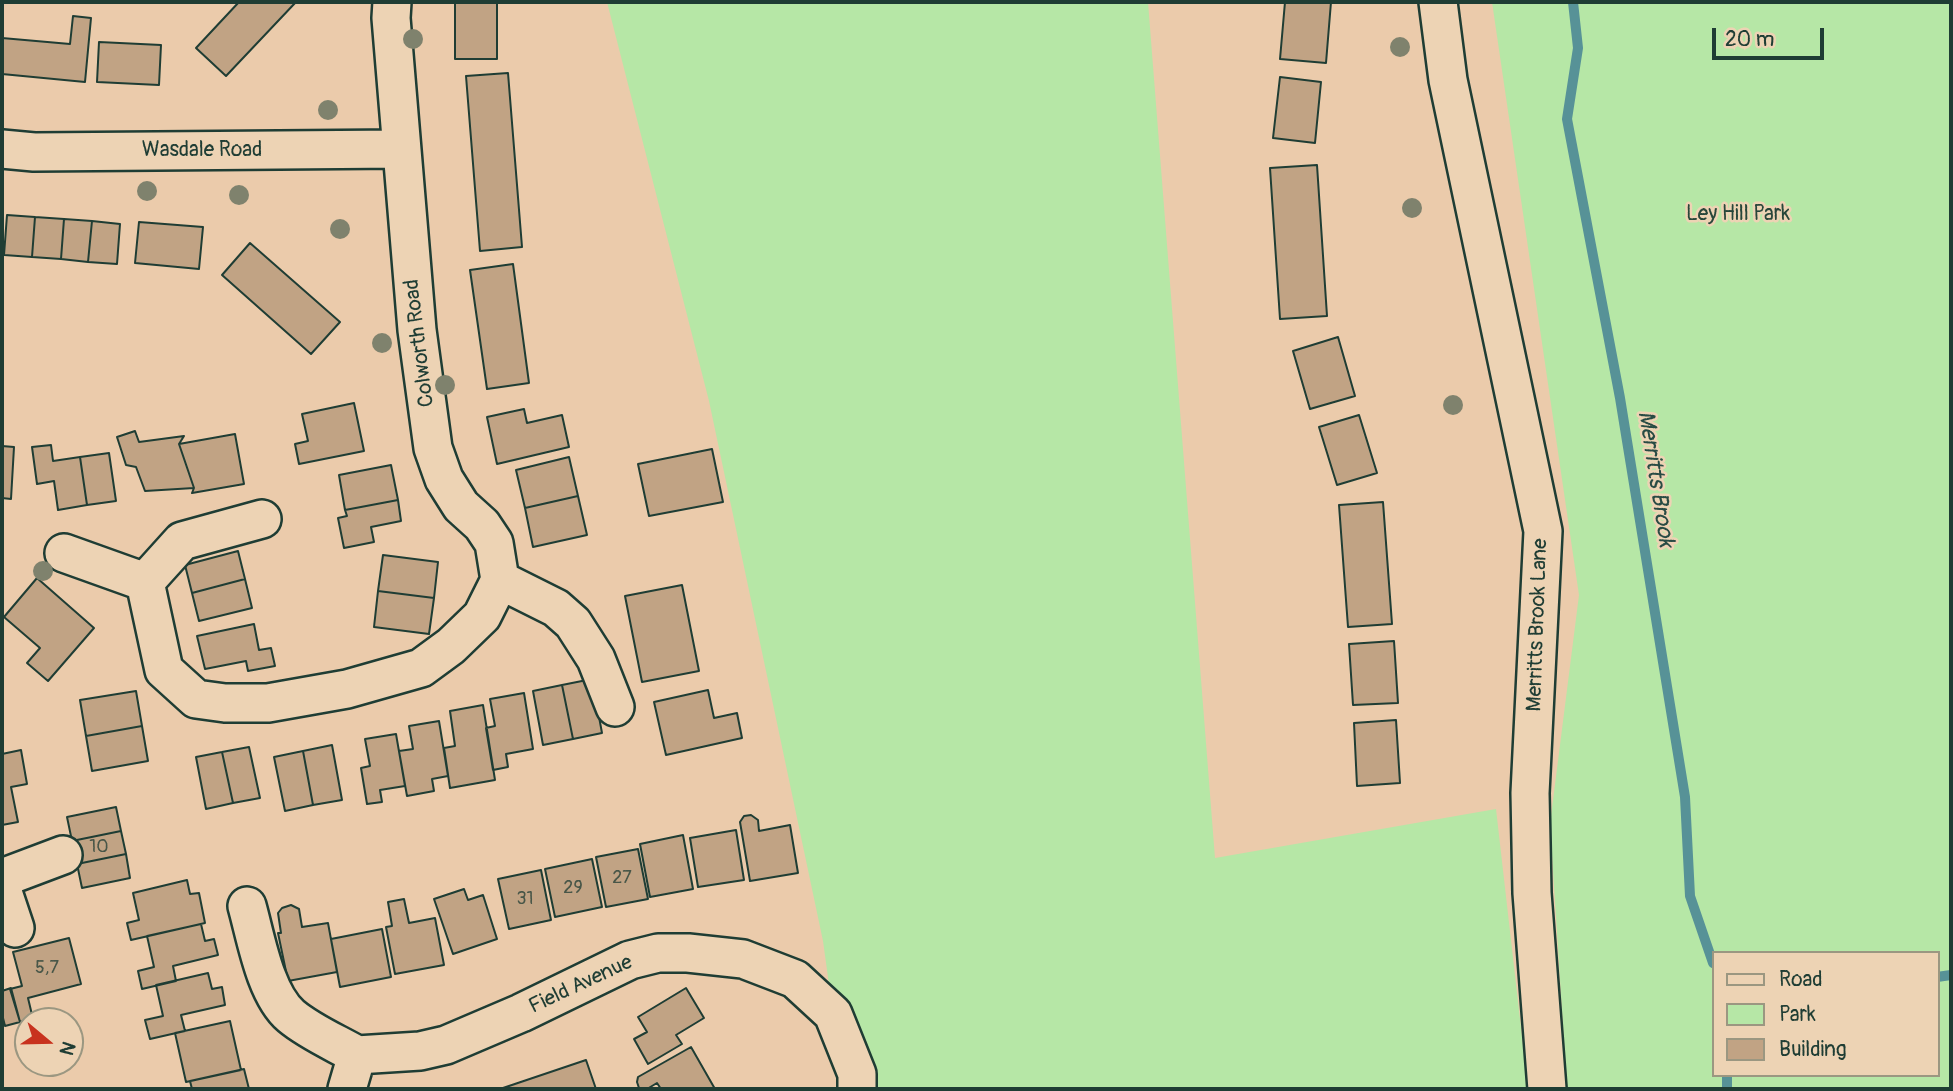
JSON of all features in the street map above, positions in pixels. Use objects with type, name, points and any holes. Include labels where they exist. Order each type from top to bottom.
[{"type":"street","name":"Colworth Road","points":[[392,2],[391,18],[417,330],[433,448],[444,479],[461,506],[482,525],[494,543],[500,580]]},
{"type":"street","name":"Merritts Brook Lane","points":[[1438,2],[1448,80],[1543,531],[1530,793],[1532,893],[1547,1089]]},
{"type":"street","name":"Wasdale Road","points":[[2,149],[34,152],[401,149]]},
{"type":"street","points":[[145,582],[182,541],[262,519]]},
{"type":"street","points":[[64,553],[145,582]]},
{"type":"street","points":[[145,582],[164,670],[195,699],[268,703],[347,689],[421,668],[451,646],[482,616],[500,580],[556,608],[573,623],[596,659],[615,707]]},
{"type":"street","points":[[2,878],[63,855]]},
{"type":"street","points":[[2,889],[15,928]]},
{"type":"street","points":[[247,906],[272,991],[290,1015],[352,1072]]},
{"type":"street","name":"Field Avenue","points":[[352,1072],[446,1045],[630,961],[658,953],[688,953],[743,959],[795,979],[834,1014],[857,1074],[857,1089]]},
{"type":"green space","points":[[607,2],[1148,2],[1215,858],[1496,809],[1528,1089],[871,1089],[831,999],[823,941],[709,401]]},
{"type":"green space","name":"Ley Hill Park","points":[[1492,2],[1951,2],[1951,1089],[1567,1089],[1550,824],[1579,595]]},
{"type":"building","points":[[239,2],[296,2],[226,76],[196,48]]},
{"type":"building","points":[[455,2],[497,2],[497,59],[455,59]]},
{"type":"building","points":[[1285,2],[1331,2],[1326,63],[1280,59]]},
{"type":"building","points":[[73,16],[91,18],[85,82],[2,74],[2,38],[70,44]]},
{"type":"building","points":[[99,42],[161,45],[159,85],[97,82]]},
{"type":"building","points":[[508,73],[522,247],[480,251],[466,76]]},
{"type":"building","points":[[1280,77],[1321,82],[1315,143],[1273,138]]},
{"type":"building","points":[[1317,165],[1327,316],[1280,319],[1270,168]]},
{"type":"building","points":[[7,215],[35,217],[32,257],[4,255]]},
{"type":"building","points":[[35,217],[64,219],[61,259],[32,257]]},
{"type":"building","points":[[64,219],[92,221],[88,262],[61,259]]},
{"type":"building","points":[[92,221],[120,224],[117,264],[88,262]]},
{"type":"building","points":[[139,222],[203,227],[199,269],[135,263]]},
{"type":"building","points":[[250,243],[340,322],[311,354],[222,275]]},
{"type":"building","points":[[513,264],[529,383],[487,389],[470,270]]},
{"type":"building","points":[[1338,337],[1355,396],[1310,409],[1293,351]]},
{"type":"building","points":[[354,403],[364,451],[299,464],[295,444],[308,441],[302,414]]},
{"type":"building","points":[[524,409],[527,423],[562,415],[569,447],[497,464],[487,417]]},
{"type":"building","points":[[1359,415],[1377,473],[1337,485],[1319,427]]},
{"type":"building","points":[[135,431],[139,442],[184,436],[179,444],[194,488],[145,491],[136,467],[126,465],[117,437]]},
{"type":"building","points":[[235,434],[244,484],[192,493],[194,488],[179,444]]},
{"type":"building","points":[[51,445],[53,461],[80,457],[87,505],[58,510],[54,481],[37,484],[32,447]]},
{"type":"building","points":[[2,446],[14,447],[11,499],[2,498]]},
{"type":"building","points":[[712,449],[723,502],[649,516],[638,464]]},
{"type":"building","points":[[109,453],[116,501],[87,505],[80,457]]},
{"type":"building","points":[[569,457],[578,496],[525,508],[516,470]]},
{"type":"building","points":[[391,465],[398,500],[345,510],[339,475]]},
{"type":"building","points":[[578,496],[587,535],[533,547],[525,508]]},
{"type":"building","points":[[398,500],[401,521],[371,527],[374,542],[344,548],[338,518],[347,516],[345,510]]},
{"type":"building","points":[[1383,502],[1392,624],[1348,627],[1339,505]]},
{"type":"building","points":[[238,551],[245,579],[192,593],[185,565]]},
{"type":"building","points":[[383,555],[438,562],[434,598],[378,591]]},
{"type":"building","points":[[37,578],[94,628],[48,681],[27,663],[40,648],[4,617]]},
{"type":"building","points":[[245,579],[252,608],[199,621],[192,593]]},
{"type":"building","points":[[682,585],[699,671],[642,682],[625,596]]},
{"type":"building","points":[[378,591],[434,598],[429,634],[374,627]]},
{"type":"building","points":[[254,624],[259,650],[271,648],[275,666],[248,671],[246,661],[205,669],[197,636]]},
{"type":"building","points":[[1394,641],[1398,703],[1353,705],[1349,644]]},
{"type":"building","points":[[592,679],[602,733],[573,739],[562,685]]},
{"type":"building","points":[[562,685],[573,739],[543,745],[533,691]]},
{"type":"building","points":[[708,690],[714,718],[737,713],[742,738],[666,755],[654,702]]},
{"type":"building","points":[[136,691],[142,726],[86,736],[80,700]]},
{"type":"building","points":[[524,693],[533,749],[506,754],[508,767],[493,770],[486,728],[495,726],[490,699]]},
{"type":"building","points":[[483,705],[495,780],[450,788],[444,748],[455,746],[450,711]]},
{"type":"building","points":[[1396,720],[1400,783],[1357,786],[1354,723]]},
{"type":"building","points":[[439,721],[448,776],[432,779],[434,791],[407,796],[399,751],[413,749],[409,726]]},
{"type":"building","points":[[142,726],[148,761],[92,771],[86,736]]},
{"type":"building","points":[[396,734],[405,786],[380,790],[382,802],[367,804],[361,768],[370,766],[365,739]]},
{"type":"building","points":[[332,745],[342,800],[313,805],[303,751]]},
{"type":"building","points":[[249,747],[260,798],[233,803],[222,752]]},
{"type":"building","points":[[21,750],[27,784],[11,787],[18,822],[2,825],[2,754]]},
{"type":"building","points":[[303,751],[313,805],[285,811],[274,757]]},
{"type":"building","points":[[222,752],[233,803],[206,809],[196,757]]},
{"type":"building","points":[[116,807],[121,831],[72,841],[67,817]]},
{"type":"building","points":[[751,815],[758,820],[759,831],[790,825],[798,873],[750,881],[740,822],[744,816]]},
{"type":"building","points":[[736,830],[744,880],[698,887],[690,838]]},
{"type":"building","points":[[121,831],[126,854],[77,864],[72,841]]},
{"type":"building","points":[[683,835],[693,889],[650,897],[640,844]]},
{"type":"building","points":[[638,849],[648,899],[606,907],[596,857]]},
{"type":"building","points":[[126,854],[130,878],[82,888],[77,864]]},
{"type":"building","points":[[592,859],[602,907],[555,917],[545,869]]},
{"type":"building","points":[[541,870],[551,920],[509,929],[498,879]]},
{"type":"building","points":[[187,880],[190,894],[199,893],[205,923],[131,940],[127,923],[139,920],[133,893]]},
{"type":"building","points":[[464,889],[468,900],[483,895],[497,939],[453,954],[434,899]]},
{"type":"building","points":[[404,899],[409,923],[435,918],[444,965],[395,974],[386,927],[392,926],[388,902]]},
{"type":"building","points":[[291,905],[299,909],[302,927],[328,923],[337,972],[288,981],[278,933],[281,933],[278,913],[282,908]]},
{"type":"building","points":[[201,924],[205,941],[214,939],[218,955],[173,966],[176,981],[142,989],[138,971],[154,967],[147,936]]},
{"type":"building","points":[[382,929],[391,977],[340,987],[331,939]]},
{"type":"building","points":[[69,938],[81,984],[28,998],[30,1007],[15,1007],[10,989],[22,986],[13,952]]},
{"type":"building","points":[[208,973],[212,989],[222,987],[225,1005],[181,1015],[185,1031],[150,1039],[145,1020],[163,1016],[156,985]]},
{"type":"building","points":[[11,988],[16,1007],[14,1024],[5,1026],[2,1014],[2,991]]},
{"type":"building","points":[[686,988],[704,1018],[676,1035],[682,1044],[648,1064],[634,1039],[647,1032],[638,1017]]},
{"type":"building","points":[[230,1021],[241,1070],[186,1082],[175,1033]]},
{"type":"building","points":[[691,1047],[715,1089],[661,1089],[657,1083],[647,1089],[639,1088],[638,1077]]},
{"type":"building","points":[[586,1060],[596,1089],[500,1089]]},
{"type":"building","points":[[244,1069],[249,1089],[192,1089],[190,1081]]},
{"type":"waterway","name":"Merritts Brook","points":[[1573,2],[1578,48],[1567,119],[1620,398],[1685,797],[1690,896],[1712,960]]},
{"type":"waterway","points":[[1939,977],[1951,975]]},
{"type":"waterway","name":"Merritts Brook","points":[[1727,1077],[1727,1089]]}]
